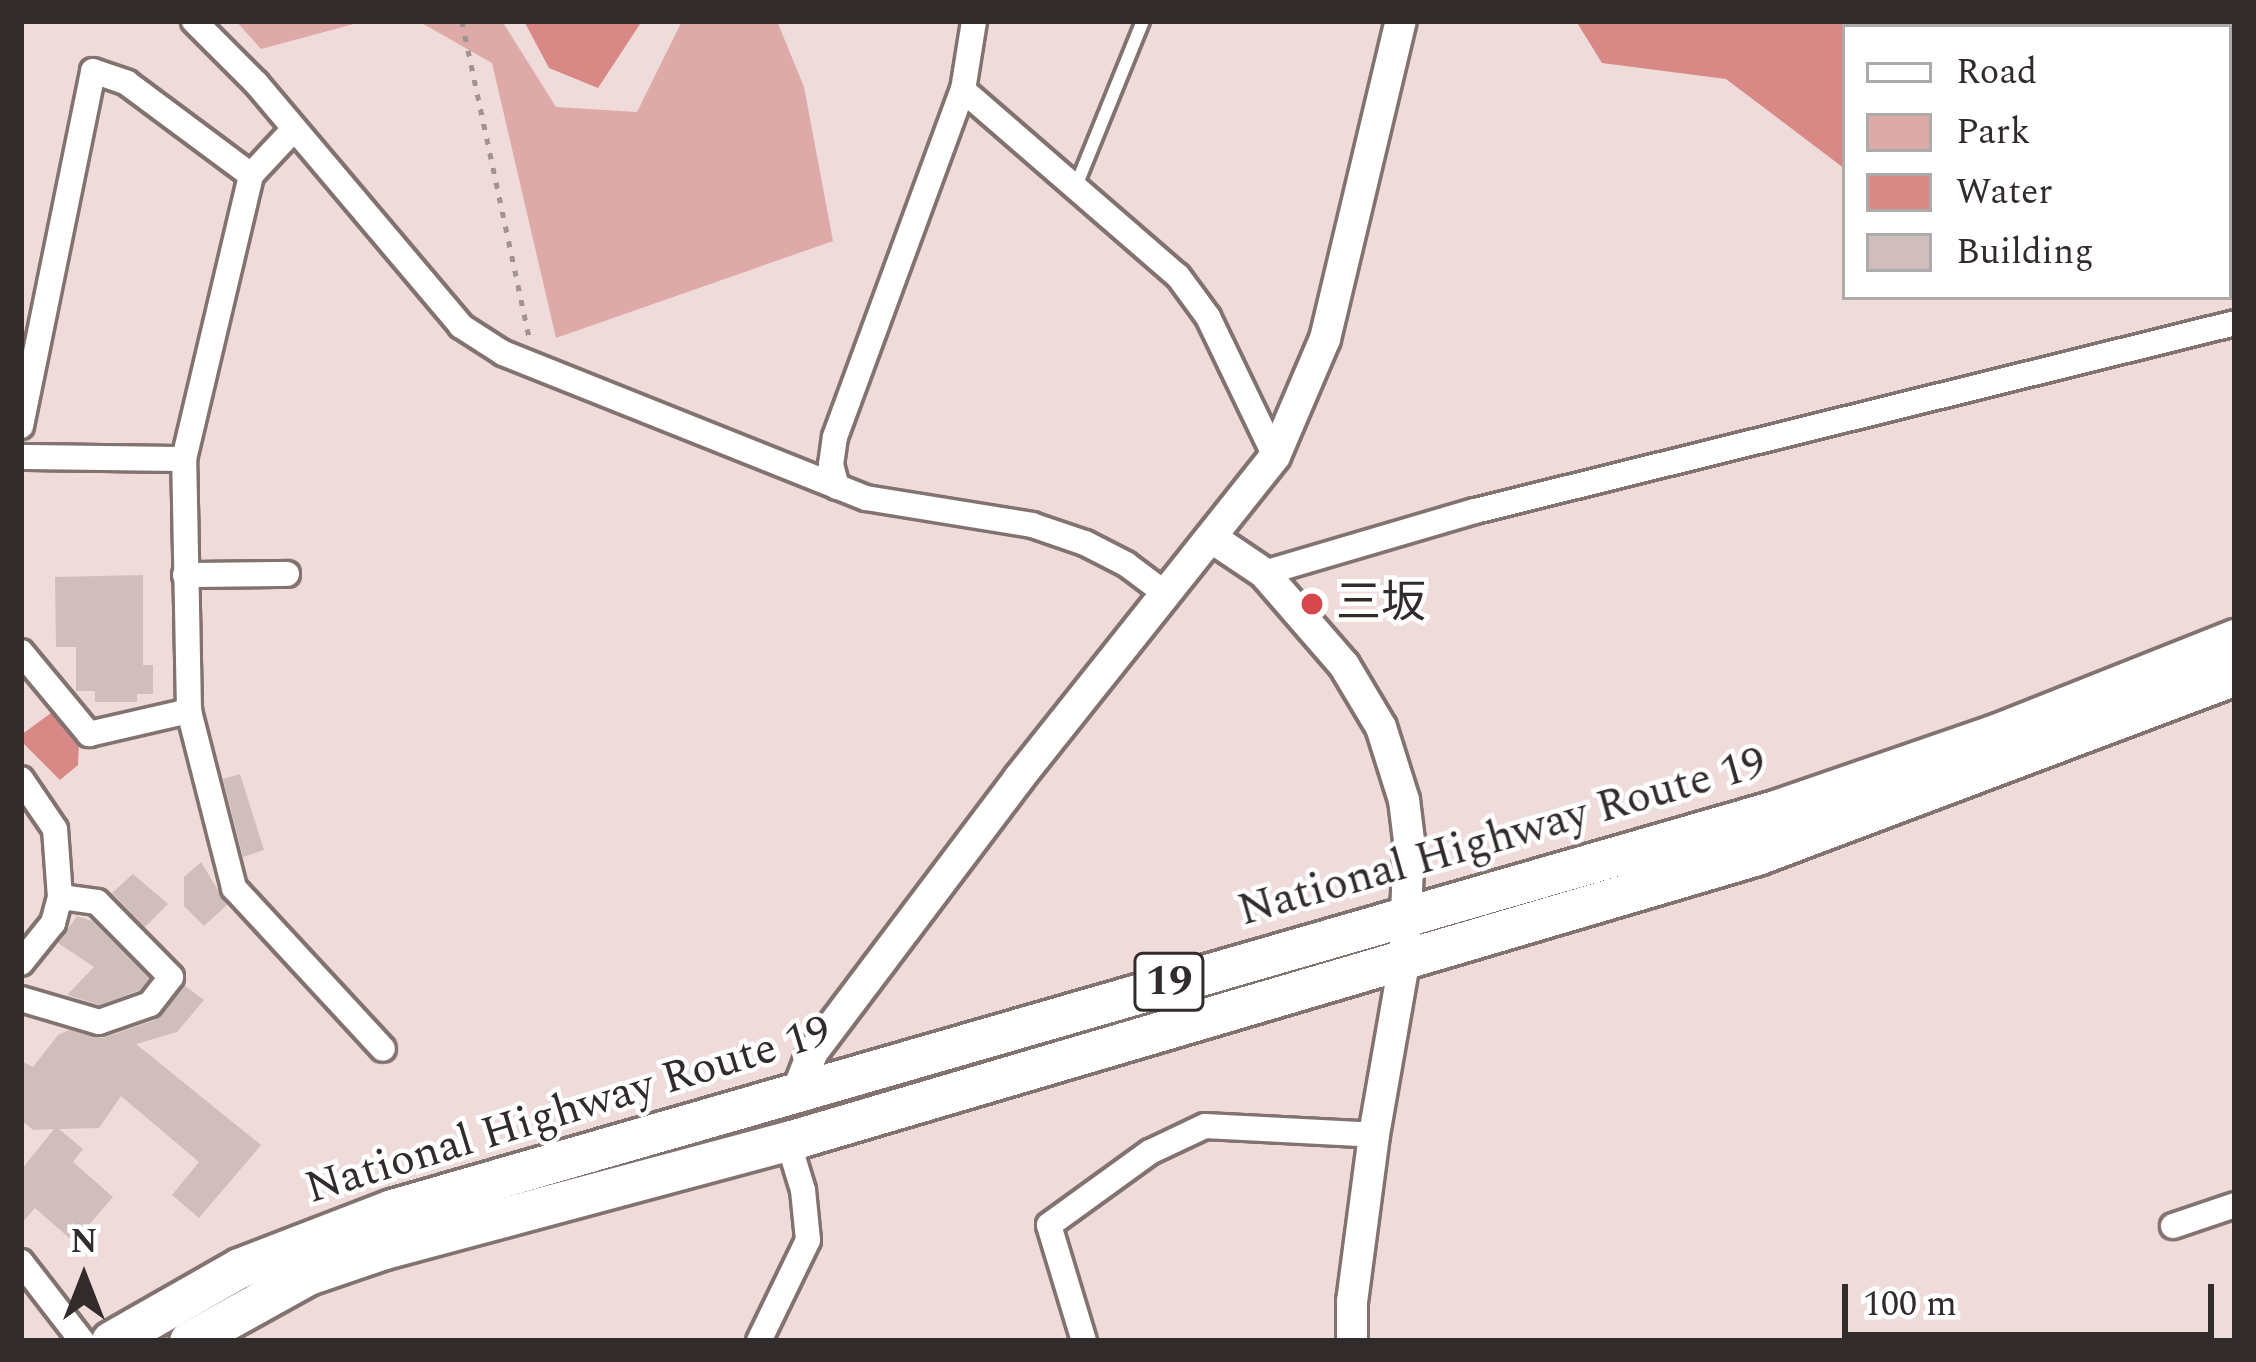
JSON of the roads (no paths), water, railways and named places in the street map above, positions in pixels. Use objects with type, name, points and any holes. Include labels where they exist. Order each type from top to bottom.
[{"type":"highway","name":"National Highway Route 19","points":[[111,1341],[239,1268],[344,1225],[1775,810],[1996,734],[2235,639]]},
{"type":"highway","name":"National Highway Route 19","points":[[189,1341],[327,1268],[463,1224],[788,1142],[1404,964],[1756,855],[2235,675]]},
{"type":"street","points":[[194,21],[294,129],[461,326],[502,353],[866,498],[1032,525],[1106,553],[1166,594]]},
{"type":"street","points":[[837,487],[831,465],[836,437],[963,90],[974,21]]},
{"type":"street","points":[[798,1090],[826,1035],[1019,778],[1275,456],[1325,339],[1401,21]]},
{"type":"street","points":[[21,426],[93,71],[127,83],[251,175]]},
{"type":"street","points":[[963,90],[1178,276],[1208,317],[1275,456]]},
{"type":"street","points":[[294,129],[251,175],[184,459],[189,711],[234,888],[383,1049]]},
{"type":"street","points":[[1264,573],[1475,511],[2235,323]]},
{"type":"street","points":[[21,457],[184,459]]},
{"type":"street","points":[[1212,538],[1264,573],[1344,665],[1381,728],[1404,800],[1408,913],[1404,964],[1374,1135],[1352,1301],[1352,1341]]},
{"type":"street","points":[[185,575],[287,574]]},
{"type":"street","points":[[21,652],[89,734],[189,711]]},
{"type":"street","points":[[21,779],[55,830],[60,897],[53,923],[21,964]]},
{"type":"street","points":[[21,999],[99,1022],[150,1004],[171,977],[98,902],[60,897]]},
{"type":"street","points":[[1084,1341],[1048,1225],[1150,1152],[1205,1126],[1374,1135]]},
{"type":"street","points":[[759,1341],[808,1240],[803,1190],[788,1142]]},
{"type":"street","points":[[2173,1226],[2235,1205]]},
{"type":"street","points":[[21,1262],[82,1341]]},
{"type":"lane","points":[[1075,187],[1143,21]]},
{"type":"water","points":[[524,21],[642,21],[598,88],[549,68]]},
{"type":"water","points":[[1576,21],[2218,21],[1842,24],[1842,167],[1726,79],[1602,63]]},
{"type":"water","points":[[51,713],[79,743],[78,765],[60,780],[21,741],[21,735]]},
{"type":"place","name":"三坂","points":[[1312,604]]}]
